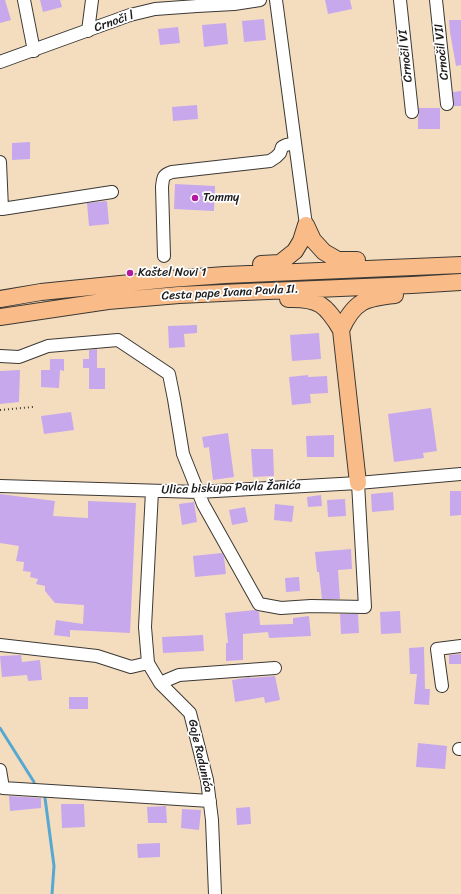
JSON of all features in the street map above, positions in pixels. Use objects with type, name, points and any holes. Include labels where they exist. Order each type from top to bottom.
[{"type":"main road","points":[[306,225],[313,240],[324,252],[338,260],[370,260],[389,268]]},
{"type":"main road","points":[[225,276],[241,266],[280,263],[295,251],[302,241],[306,225]]},
{"type":"main road","name":"Cesta pape Ivana Pavla II.","points":[[0,299],[49,291],[170,279],[461,264]]},
{"type":"main road","name":"Cesta pape Ivana Pavla II.","points":[[0,317],[108,301],[179,295],[461,282]]},
{"type":"main road","points":[[341,330],[346,317],[366,300],[376,297],[396,295],[412,285]]},
{"type":"main road","points":[[244,292],[257,299],[301,298],[313,301],[322,305],[341,330],[358,483]]},
{"type":"street","points":[[24,0],[34,51]]},
{"type":"street","points":[[88,31],[92,0]]},
{"type":"street","name":"Crnoči l","points":[[0,62],[34,51],[130,15],[155,9],[196,3],[260,0]]},
{"type":"street","points":[[276,0],[306,225]]},
{"type":"street","name":"Crnočil VI","points":[[400,0],[412,112]]},
{"type":"street","name":"Crnočil VII","points":[[436,0],[447,104]]},
{"type":"street","points":[[164,256],[162,187],[163,178],[167,174],[172,172],[270,161],[280,153],[282,147],[295,143]]},
{"type":"street","points":[[0,162],[2,209],[112,192]]},
{"type":"street","points":[[0,356],[19,357],[48,346],[118,340],[168,374],[174,399],[182,454],[203,504],[259,604],[281,608],[310,606],[365,607],[358,483]]},
{"type":"street","name":"Ulica biskupa Pavla Žanića","points":[[0,486],[198,492],[358,483],[461,474]]},
{"type":"street","name":"Gaje Radunića","points":[[152,491],[145,627],[148,663],[160,683],[190,713],[208,780],[212,820],[215,894]]},
{"type":"street","points":[[0,645],[97,656],[131,667],[148,663]]},
{"type":"street","points":[[442,686],[437,650],[461,646]]},
{"type":"street","points":[[160,683],[179,675],[274,668]]},
{"type":"street","points":[[0,770],[3,788],[210,801]]},
{"type":"path","points":[[0,410],[33,407]]},
{"type":"building","points":[[0,0],[5,0],[11,20],[0,23]]},
{"type":"building","points":[[40,0],[60,0],[62,7],[43,12]]},
{"type":"building","points":[[325,0],[350,0],[352,9],[328,14]]},
{"type":"building","points":[[264,19],[266,40],[244,42],[242,21]]},
{"type":"building","points":[[449,20],[461,20],[461,65],[456,66]]},
{"type":"building","points":[[226,23],[228,44],[204,47],[202,25]]},
{"type":"building","points":[[178,27],[180,43],[160,45],[158,29]]},
{"type":"building","points":[[461,91],[461,106],[454,106],[453,92]]},
{"type":"building","points":[[197,105],[198,119],[173,121],[172,107]]},
{"type":"building","points":[[419,108],[440,108],[440,129],[418,129]]},
{"type":"building","points":[[30,142],[30,159],[12,160],[12,143]]},
{"type":"building","name":"Tommy","points":[[175,184],[215,186],[214,211],[174,209]]},
{"type":"building","points":[[107,201],[109,224],[89,226],[87,203]]},
{"type":"building","points":[[197,325],[197,333],[184,334],[185,347],[169,348],[168,326]]},
{"type":"building","points":[[319,333],[321,359],[292,361],[290,335]]},
{"type":"building","points":[[97,349],[97,368],[105,368],[105,389],[89,389],[89,368],[83,368],[83,359],[89,359],[89,350]]},
{"type":"building","points":[[50,359],[64,359],[64,371],[60,370],[59,388],[41,387],[41,370],[50,370]]},
{"type":"building","points":[[20,370],[19,402],[0,404],[0,371]]},
{"type":"building","points":[[308,375],[308,377],[327,376],[328,393],[310,394],[311,403],[292,405],[289,377]]},
{"type":"building","points":[[431,408],[437,451],[423,453],[424,458],[394,462],[388,414]]},
{"type":"building","points":[[71,412],[74,430],[44,434],[41,416]]},
{"type":"building","points":[[228,433],[234,477],[213,480],[209,447],[204,448],[202,437]]},
{"type":"building","points":[[334,435],[334,457],[307,457],[306,436]]},
{"type":"building","points":[[251,449],[273,449],[274,476],[253,477]]},
{"type":"building","points":[[450,491],[461,491],[461,515],[450,516]]},
{"type":"building","points":[[393,492],[394,510],[372,512],[371,494]]},
{"type":"building","points":[[0,494],[55,501],[53,516],[88,518],[88,501],[136,503],[130,633],[70,630],[70,637],[54,635],[56,620],[83,624],[84,605],[55,603],[45,591],[45,586],[36,584],[38,579],[30,577],[31,572],[23,571],[24,562],[16,561],[19,546],[0,543]]},
{"type":"building","points":[[321,495],[322,506],[308,507],[307,497]]},
{"type":"building","points":[[345,499],[346,516],[328,517],[327,500]]},
{"type":"building","points":[[194,502],[197,522],[182,525],[179,504]]},
{"type":"building","points":[[275,504],[294,506],[292,522],[274,520]]},
{"type":"building","points":[[245,507],[248,522],[232,525],[229,510]]},
{"type":"building","points":[[351,549],[352,569],[338,570],[340,599],[322,599],[315,552]]},
{"type":"building","points":[[222,553],[224,557],[226,574],[195,577],[193,556]]},
{"type":"building","points":[[299,577],[300,591],[286,592],[285,578]]},
{"type":"building","points":[[255,610],[259,612],[260,625],[293,624],[293,618],[309,616],[311,636],[269,638],[268,632],[243,634],[243,660],[226,661],[226,643],[228,643],[225,613]]},
{"type":"building","points":[[400,611],[401,633],[381,634],[380,612]]},
{"type":"building","points":[[340,614],[358,614],[359,633],[341,634]]},
{"type":"building","points":[[203,635],[204,651],[163,653],[162,637]]},
{"type":"building","points":[[424,647],[425,689],[430,689],[429,705],[414,704],[417,674],[410,674],[409,648]]},
{"type":"building","points":[[461,654],[461,664],[449,664],[449,655]]},
{"type":"building","points":[[21,655],[22,662],[40,660],[42,680],[28,681],[27,675],[2,677],[0,656]]},
{"type":"building","points":[[275,676],[280,700],[265,703],[264,697],[235,702],[232,680],[250,677]]},
{"type":"building","points":[[69,697],[88,697],[88,709],[69,709]]},
{"type":"building","points":[[418,743],[447,746],[445,769],[416,767]]},
{"type":"building","points":[[9,796],[41,798],[41,808],[10,811]]},
{"type":"building","points":[[61,804],[84,804],[85,827],[62,828]]},
{"type":"building","points":[[166,806],[167,823],[148,823],[147,807]]},
{"type":"building","points":[[250,807],[251,824],[237,825],[236,808]]},
{"type":"building","points":[[182,809],[201,810],[199,830],[181,828]]},
{"type":"building","points":[[160,843],[160,857],[138,858],[137,844]]},
{"type":"waterway","points":[[0,728],[34,782]]},
{"type":"waterway","points":[[45,798],[54,866],[52,894]]},
{"type":"place","name":"Tommy","points":[[195,198]]},
{"type":"place","name":"Kaštel Novi 1","points":[[130,273]]}]
